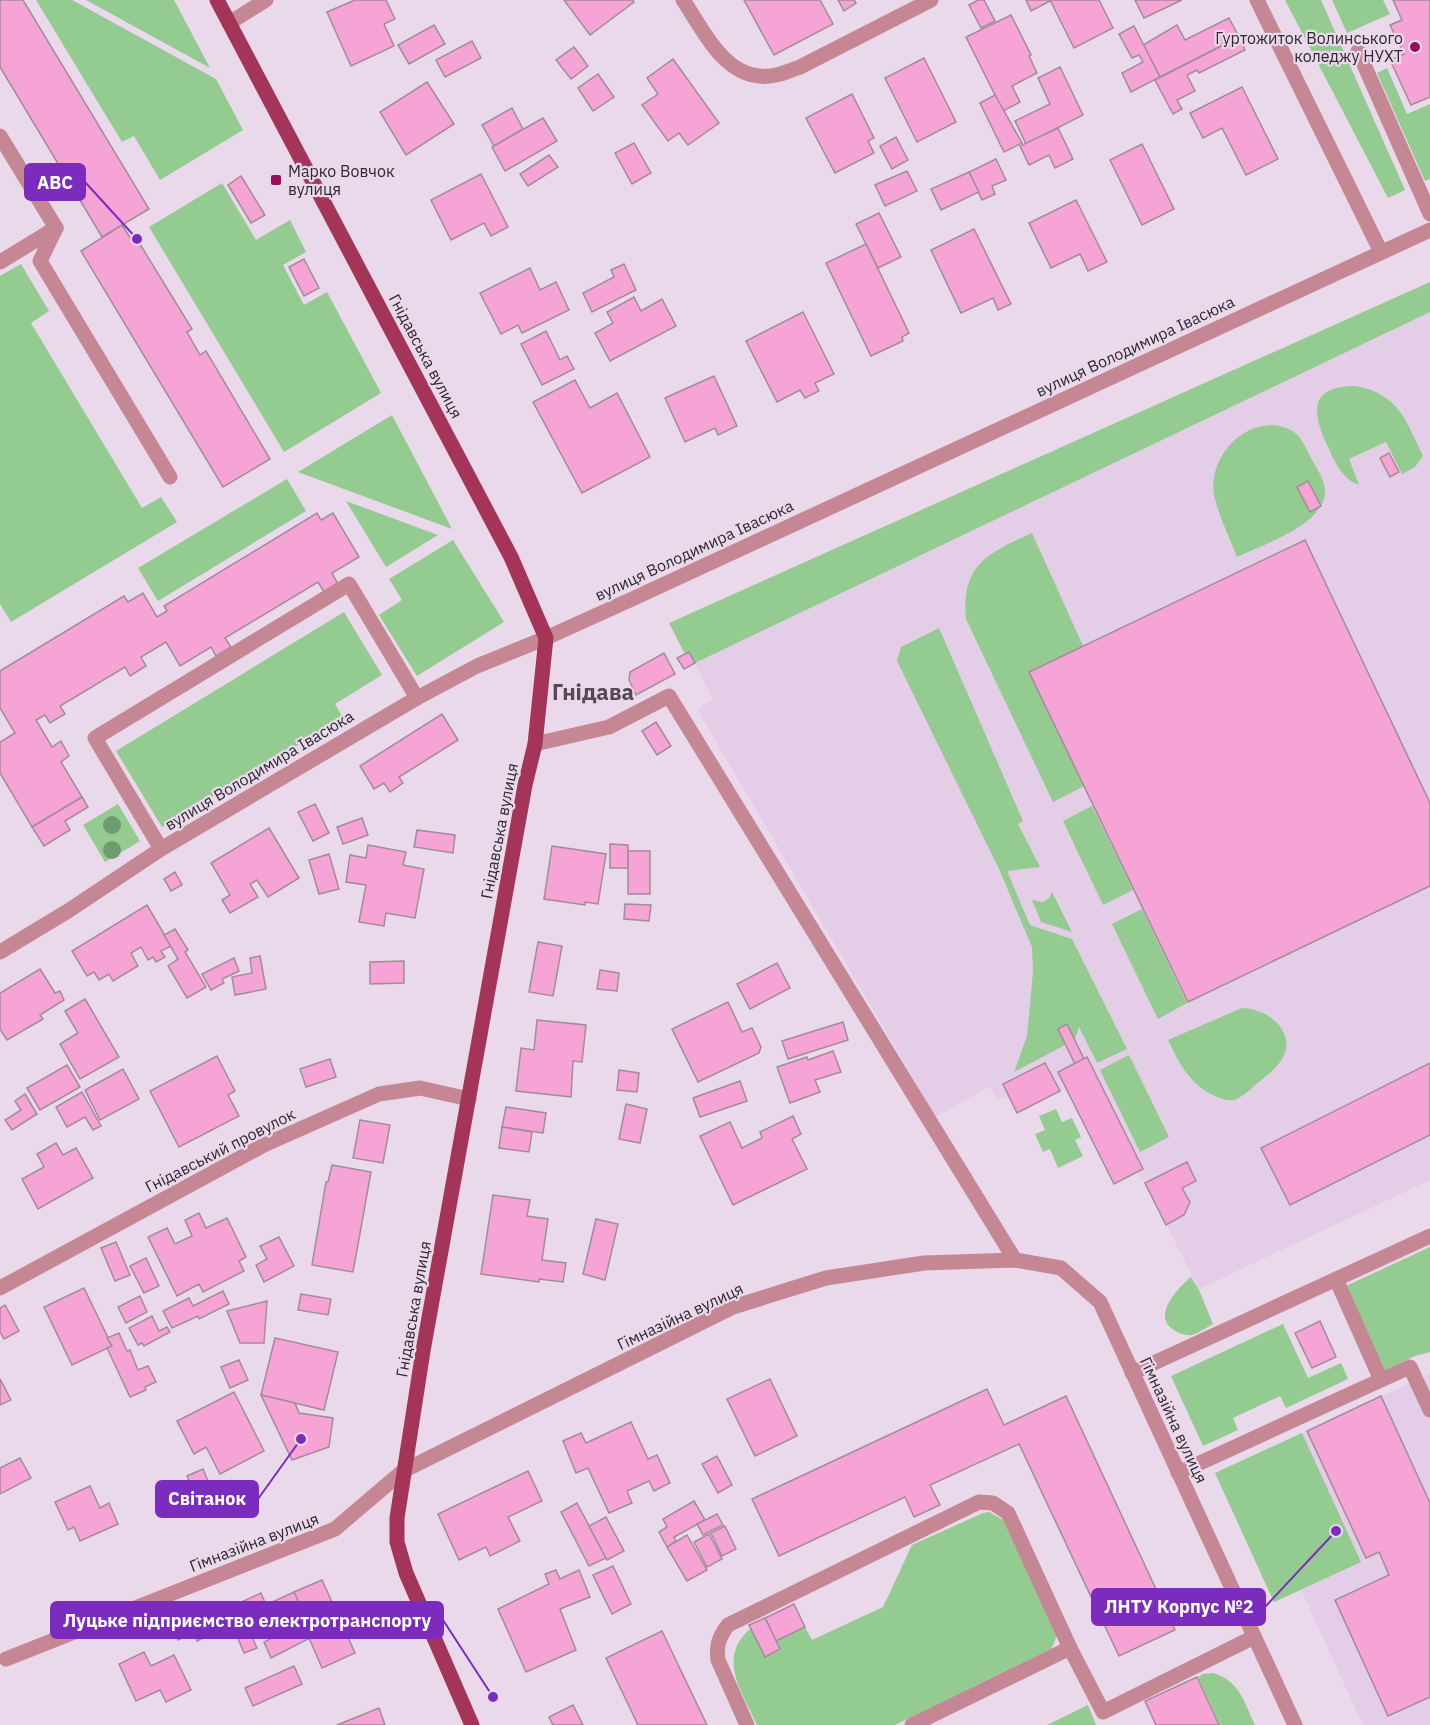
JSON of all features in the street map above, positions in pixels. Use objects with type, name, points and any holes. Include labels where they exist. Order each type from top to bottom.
[{"type":"main road","name":"Гнідавська вулиця","points":[[217,0],[511,557],[546,638],[535,744],[525,784],[423,1351],[403,1471],[398,1518],[397,1542],[406,1573],[472,1725]]},
{"type":"street","points":[[229,23],[266,0]]},
{"type":"street","points":[[683,0],[729,64],[742,73],[760,76],[780,74],[800,67],[931,0]]},
{"type":"street","points":[[1257,0],[1381,252]]},
{"type":"street","points":[[1358,51],[1430,214]]},
{"type":"street","points":[[0,136],[56,228]]},
{"type":"street","points":[[0,262],[56,228]]},
{"type":"street","points":[[56,228],[40,261],[170,477]]},
{"type":"street","name":"вулиця Володимира Івасюка","points":[[0,952],[68,911],[161,849],[417,698],[477,666],[546,638],[1430,230]]},
{"type":"street","points":[[161,849],[95,738],[349,584],[417,698]]},
{"type":"street","points":[[535,744],[609,728],[669,696],[1015,1260]]},
{"type":"street","name":"Гнідавський провулок","points":[[0,1288],[264,1145],[379,1094],[420,1088],[469,1099]]},
{"type":"street","points":[[1132,1373],[1430,1236]]},
{"type":"street","name":"Гімназійна вулиця","points":[[6,1659],[335,1529],[403,1471],[733,1307],[826,1278],[924,1263],[1015,1260],[1060,1268],[1100,1302],[1295,1725]]},
{"type":"street","points":[[1336,1279],[1381,1380]]},
{"type":"street","points":[[1178,1473],[1410,1366],[1430,1410]]},
{"type":"street","points":[[747,1725],[718,1660],[716,1648],[719,1636],[728,1625],[979,1502],[993,1503],[1008,1513],[1070,1648],[1103,1713],[1254,1637]]},
{"type":"street","points":[[912,1725],[1070,1648]]},
{"type":"shaded area","points":[[1430,312],[1430,1180],[1199,1289],[1145,1183],[1137,1173],[1114,1184],[1065,1088],[1017,1113],[1008,1096],[997,1099],[990,1086],[936,1117],[697,709],[713,700],[695,663]]},
{"type":"shaded area","points":[[1430,1374],[1430,1725],[1363,1725],[1301,1590],[1274,1602],[1215,1473]]},
{"type":"green space","points":[[36,0],[72,0],[216,79],[243,130],[160,180],[134,136],[122,142]]},
{"type":"green space","points":[[86,0],[174,0],[210,68]]},
{"type":"green space","points":[[1285,0],[1321,0],[1405,190],[1388,198]]},
{"type":"green space","points":[[1332,0],[1383,0],[1390,14],[1347,33]]},
{"type":"green space","points":[[1387,68],[1407,114],[1430,104],[1430,179],[1425,181],[1377,73]]},
{"type":"green space","points":[[222,183],[256,240],[290,220],[306,252],[283,265],[304,305],[327,292],[381,393],[284,452],[149,227]]},
{"type":"green space","points":[[21,264],[49,311],[31,323],[142,508],[161,497],[177,522],[11,622],[0,604],[0,276]]},
{"type":"green space","points":[[1430,282],[1430,312],[695,663],[689,652],[685,654],[669,623]]},
{"type":"green space","points":[[1356,386],[1382,395],[1399,411],[1423,456],[1415,467],[1402,474],[1386,442],[1349,459],[1359,485],[1339,469],[1322,433],[1317,411],[1318,403],[1322,396],[1330,390]]},
{"type":"green space","points":[[392,415],[452,529],[298,472]]},
{"type":"green space","points":[[1274,425],[1293,431],[1303,443],[1323,481],[1325,490],[1323,502],[1315,513],[1291,532],[1237,557],[1215,499],[1213,485],[1215,472],[1227,448],[1237,438],[1260,426]]},
{"type":"green space","points":[[287,479],[306,511],[158,601],[138,568]]},
{"type":"green space","points":[[346,501],[438,535],[386,567]]},
{"type":"green space","points":[[1032,533],[1083,646],[1029,673],[1084,786],[1053,802],[966,619],[968,585],[973,573],[990,554]]},
{"type":"green space","points":[[453,540],[504,622],[417,676],[379,615],[402,600],[389,579]]},
{"type":"green space","points":[[344,612],[382,675],[335,704],[343,718],[162,827],[116,751]]},
{"type":"green space","points":[[939,628],[1023,821],[1018,824],[1040,867],[1007,871],[1030,925],[1072,939],[1127,1049],[1097,1063],[1079,1027],[1075,1039],[1067,1025],[1058,1029],[1065,1045],[1014,1072],[1027,1036],[1033,972],[1032,947],[999,869],[897,661],[901,647]]},
{"type":"green space","points":[[118,804],[140,841],[105,862],[83,825]]},
{"type":"green space","points":[[1092,806],[1133,890],[1103,905],[1063,821]]},
{"type":"green space","points":[[1052,892],[1072,932],[1041,922],[1032,900],[1043,902]]},
{"type":"green space","points":[[1142,909],[1187,1003],[1158,1019],[1112,924]]},
{"type":"green space","points":[[1242,1008],[1260,1012],[1276,1022],[1282,1029],[1286,1046],[1282,1059],[1270,1073],[1240,1097],[1226,1100],[1206,1091],[1192,1080],[1168,1040]]},
{"type":"green space","points":[[1129,1055],[1169,1137],[1140,1152],[1100,1070]]},
{"type":"green space","points":[[1056,1109],[1062,1122],[1072,1118],[1081,1137],[1075,1140],[1083,1156],[1058,1168],[1050,1149],[1043,1152],[1035,1134],[1045,1130],[1039,1116]]},
{"type":"green space","points":[[1430,1247],[1430,1352],[1415,1356],[1384,1371],[1346,1286]]},
{"type":"green space","points":[[1191,1277],[1213,1324],[1190,1335],[1174,1330],[1165,1317],[1169,1302]]},
{"type":"green space","points":[[1283,1324],[1308,1378],[1341,1363],[1348,1379],[1286,1408],[1280,1396],[1233,1418],[1238,1430],[1203,1446],[1171,1376]]},
{"type":"green space","points":[[1302,1433],[1361,1562],[1274,1602],[1215,1473]]},
{"type":"green space","points":[[989,1512],[1003,1520],[1057,1636],[1051,1649],[895,1725],[757,1725],[739,1687],[734,1663],[735,1651],[741,1639],[751,1628],[765,1657],[780,1650],[776,1641],[805,1627],[812,1640],[883,1607],[912,1545]]},
{"type":"green space","points":[[1213,1673],[1229,1681],[1240,1693],[1255,1725],[1220,1725],[1198,1677]]},
{"type":"green space","points":[[1088,1705],[1096,1725],[1047,1725]]},
{"type":"building","points":[[0,0],[23,0],[149,209],[102,237],[0,67]]},
{"type":"building","points":[[355,0],[386,0],[395,19],[384,24],[394,46],[351,66],[327,12]]},
{"type":"building","points":[[564,0],[633,0],[634,2],[590,35]]},
{"type":"building","points":[[744,0],[820,0],[833,24],[774,55]]},
{"type":"building","points":[[838,0],[854,0],[856,3],[844,11]]},
{"type":"building","points":[[978,0],[984,0],[995,21],[981,28],[969,5]]},
{"type":"building","points":[[1026,0],[1050,0],[1050,1],[1031,11]]},
{"type":"building","points":[[1050,0],[1099,0],[1113,28],[1074,48]]},
{"type":"building","points":[[1135,0],[1182,0],[1144,18]]},
{"type":"building","name":"Гуртожиток Волинського коледжу НУХТ","points":[[1393,0],[1430,0],[1430,97],[1411,105],[1390,60],[1404,54],[1390,25],[1402,20]]},
{"type":"building","points":[[1011,15],[1031,55],[1029,56],[1037,73],[1012,86],[1020,102],[1003,111],[966,37]]},
{"type":"building","points":[[1229,18],[1239,37],[1160,77],[1143,45],[1177,25],[1185,40]]},
{"type":"building","points":[[434,25],[445,44],[409,64],[398,45]]},
{"type":"building","points":[[1134,26],[1160,77],[1131,92],[1122,73],[1143,62],[1139,55],[1132,58],[1119,34]]},
{"type":"building","points":[[1239,37],[1245,50],[1199,73],[1197,70],[1187,75],[1195,91],[1177,100],[1182,109],[1173,114],[1155,80]]},
{"type":"building","points":[[472,41],[481,58],[445,77],[436,60]]},
{"type":"building","points":[[574,47],[588,66],[571,79],[556,60]]},
{"type":"building","points":[[924,58],[956,122],[917,142],[885,78]]},
{"type":"building","points":[[673,59],[719,123],[688,145],[679,133],[668,141],[642,105],[658,94],[647,78]]},
{"type":"building","points":[[1060,67],[1083,115],[1026,144],[1015,121],[1050,104],[1038,78]]},
{"type":"building","points":[[598,74],[614,97],[593,111],[578,88]]},
{"type":"building","points":[[427,82],[454,124],[406,155],[380,112]]},
{"type":"building","points":[[1242,87],[1278,159],[1246,175],[1222,128],[1203,138],[1190,113]]},
{"type":"building","points":[[852,94],[874,138],[868,141],[874,153],[835,173],[806,118]]},
{"type":"building","points":[[995,95],[1022,143],[1004,152],[980,103]]},
{"type":"building","points":[[512,108],[523,129],[494,146],[482,125]]},
{"type":"building","points":[[543,118],[557,141],[505,171],[492,147]]},
{"type":"building","points":[[1058,128],[1073,159],[1055,168],[1049,155],[1029,165],[1020,146]]},
{"type":"building","points":[[896,137],[908,160],[892,169],[880,146]]},
{"type":"building","points":[[634,143],[651,173],[632,184],[615,153]]},
{"type":"building","points":[[1142,144],[1174,209],[1142,225],[1110,160]]},
{"type":"building","points":[[549,155],[558,167],[528,186],[520,174]]},
{"type":"building","points":[[996,159],[1006,180],[992,186],[995,194],[982,200],[969,172]]},
{"type":"building","points":[[907,171],[917,191],[885,206],[875,185]]},
{"type":"building","points":[[969,172],[979,192],[941,210],[931,189]]},
{"type":"building","points":[[481,174],[508,227],[491,236],[484,223],[451,240],[431,200]]},
{"type":"building","points":[[241,176],[265,215],[251,223],[228,185]]},
{"type":"building","points":[[1076,200],[1107,262],[1088,271],[1080,254],[1051,268],[1029,223]]},
{"type":"building","points":[[879,213],[901,257],[878,268],[856,224]]},
{"type":"building","points":[[122,225],[131,239],[135,236],[192,329],[187,332],[200,355],[206,351],[270,459],[223,487],[81,251]]},
{"type":"building","points":[[974,229],[1011,304],[998,310],[993,298],[961,313],[931,250]]},
{"type":"building","points":[[866,244],[909,333],[902,337],[903,341],[871,356],[826,263]]},
{"type":"building","points":[[304,259],[319,288],[304,296],[289,267]]},
{"type":"building","points":[[624,264],[636,290],[592,312],[583,293],[614,277],[611,270]]},
{"type":"building","points":[[530,268],[540,290],[556,282],[569,310],[522,333],[518,325],[501,334],[480,293]]},
{"type":"building","points":[[634,297],[641,311],[662,299],[676,326],[610,361],[595,333],[613,323],[607,312]]},
{"type":"building","points":[[803,312],[834,374],[815,383],[819,391],[805,398],[800,390],[777,402],[746,341]]},
{"type":"building","points":[[546,331],[560,360],[567,356],[574,369],[542,385],[521,344]]},
{"type":"building","points":[[714,376],[737,426],[718,435],[715,428],[685,442],[665,398]]},
{"type":"building","points":[[575,380],[590,408],[617,393],[650,457],[582,493],[533,402]]},
{"type":"building","points":[[1389,453],[1399,472],[1390,477],[1380,458]]},
{"type":"building","points":[[1308,481],[1321,506],[1310,512],[1297,487]]},
{"type":"building","points":[[317,513],[321,520],[333,513],[359,557],[332,573],[338,584],[324,592],[318,582],[225,638],[231,647],[216,656],[211,647],[180,666],[166,642],[141,657],[146,666],[130,676],[125,667],[60,706],[65,714],[50,723],[45,715],[36,720],[52,747],[61,741],[69,756],[61,762],[82,797],[32,827],[0,773],[0,742],[15,733],[0,708],[0,671],[124,596],[128,602],[143,593],[157,617],[167,611],[164,606]]},
{"type":"building","points":[[1305,540],[1430,803],[1430,886],[1188,1002],[1029,672]]},
{"type":"building","points":[[689,652],[695,663],[684,669],[677,658]]},
{"type":"building","points":[[664,653],[675,674],[636,695],[629,680],[630,672]]},
{"type":"building","points":[[442,714],[458,740],[399,777],[403,783],[390,792],[384,783],[374,789],[360,766]]},
{"type":"building","points":[[656,722],[671,746],[657,755],[642,731]]},
{"type":"building","points":[[82,797],[88,807],[65,821],[70,830],[44,846],[32,827]]},
{"type":"building","points":[[315,804],[329,833],[313,841],[298,812]]},
{"type":"building","points":[[362,818],[368,835],[343,844],[337,827]]},
{"type":"building","points":[[269,828],[299,878],[268,897],[257,880],[250,884],[258,897],[230,913],[222,900],[230,895],[211,863]]},
{"type":"building","points":[[417,830],[455,835],[453,853],[414,847]]},
{"type":"building","points":[[610,844],[628,845],[628,868],[610,868]]},
{"type":"building","points":[[368,845],[406,852],[403,865],[424,869],[415,918],[386,913],[384,926],[359,922],[366,885],[346,882],[350,855],[366,858]]},
{"type":"building","points":[[552,846],[606,854],[598,904],[585,902],[585,905],[544,899]]},
{"type":"building","points":[[628,851],[650,851],[650,894],[628,894]]},
{"type":"building","points":[[329,854],[339,889],[319,894],[309,860]]},
{"type":"building","points":[[175,872],[182,885],[171,891],[164,879]]},
{"type":"building","points":[[625,904],[651,905],[649,921],[624,919]]},
{"type":"building","points":[[147,905],[171,946],[161,951],[165,957],[156,962],[153,957],[148,960],[141,947],[131,953],[138,966],[113,981],[109,974],[99,980],[94,972],[87,976],[72,951]]},
{"type":"building","points":[[175,929],[188,950],[185,952],[206,987],[187,998],[168,966],[178,959],[164,935]]},
{"type":"building","points":[[538,942],[562,946],[553,996],[529,992]]},
{"type":"building","points":[[260,956],[266,989],[235,995],[232,977],[252,973],[250,958]]},
{"type":"building","points":[[234,958],[239,971],[222,979],[224,983],[211,990],[202,974]]},
{"type":"building","points":[[404,961],[404,983],[370,984],[370,962]]},
{"type":"building","points":[[777,963],[790,988],[750,1009],[737,984]]},
{"type":"building","points":[[40,969],[55,993],[60,991],[64,1000],[40,1015],[43,1019],[7,1040],[0,1029],[0,993]]},
{"type":"building","points":[[600,970],[619,973],[617,991],[597,989]]},
{"type":"building","points":[[85,999],[119,1057],[80,1079],[60,1044],[78,1033],[65,1011]]},
{"type":"building","points":[[728,1002],[742,1032],[752,1028],[761,1047],[759,1053],[698,1082],[672,1029]]},
{"type":"building","points":[[537,1020],[586,1025],[582,1062],[573,1061],[571,1097],[516,1091],[521,1048],[534,1050]]},
{"type":"building","points":[[843,1022],[848,1040],[788,1059],[782,1041]]},
{"type":"building","points":[[1067,1024],[1084,1059],[1075,1064],[1058,1029]]},
{"type":"building","points":[[833,1051],[841,1072],[815,1080],[820,1092],[790,1103],[777,1067]]},
{"type":"building","points":[[217,1056],[235,1091],[228,1095],[239,1116],[179,1147],[150,1091]]},
{"type":"building","points":[[1087,1057],[1143,1169],[1114,1184],[1058,1072]]},
{"type":"building","points":[[330,1059],[336,1077],[306,1087],[300,1069]]},
{"type":"building","points":[[1045,1063],[1060,1091],[1017,1113],[1003,1084]]},
{"type":"building","points":[[1430,1063],[1430,1135],[1290,1205],[1261,1148]]},
{"type":"building","points":[[67,1065],[80,1087],[40,1110],[27,1088]]},
{"type":"building","points":[[123,1069],[139,1099],[100,1120],[85,1090]]},
{"type":"building","points":[[619,1070],[639,1073],[637,1092],[617,1090]]},
{"type":"building","points":[[740,1081],[747,1101],[700,1117],[693,1098]]},
{"type":"building","points":[[82,1092],[101,1126],[93,1130],[85,1117],[67,1127],[56,1107]]},
{"type":"building","points":[[25,1094],[37,1114],[12,1130],[5,1120],[21,1110],[15,1101]]},
{"type":"building","points":[[626,1104],[647,1109],[640,1143],[619,1139]]},
{"type":"building","points":[[506,1107],[546,1113],[543,1133],[502,1127]]},
{"type":"building","points":[[793,1116],[801,1134],[792,1139],[807,1169],[733,1205],[700,1136],[730,1122],[742,1148],[762,1138],[760,1132]]},
{"type":"building","points":[[360,1120],[390,1125],[383,1163],[353,1158]]},
{"type":"building","points":[[502,1127],[532,1132],[529,1152],[499,1148]]},
{"type":"building","points":[[56,1143],[63,1155],[76,1148],[93,1178],[38,1209],[22,1179],[44,1167],[37,1154]]},
{"type":"building","points":[[1187,1162],[1196,1181],[1182,1188],[1190,1202],[1184,1215],[1166,1225],[1145,1183]]},
{"type":"building","points":[[332,1165],[371,1172],[353,1272],[312,1265],[326,1182],[328,1182]]},
{"type":"building","points":[[493,1195],[530,1200],[527,1216],[548,1219],[542,1260],[566,1263],[563,1282],[539,1279],[539,1282],[481,1274]]},
{"type":"building","points":[[199,1213],[206,1228],[227,1218],[246,1257],[239,1261],[244,1271],[203,1292],[199,1284],[177,1296],[148,1237],[167,1228],[175,1244],[192,1236],[185,1220]]},
{"type":"building","points":[[596,1219],[618,1224],[605,1280],[583,1274]]},
{"type":"building","points":[[279,1237],[294,1266],[264,1282],[256,1265],[267,1259],[260,1246]]},
{"type":"building","points":[[116,1242],[130,1275],[115,1281],[101,1248]]},
{"type":"building","points":[[146,1258],[159,1286],[144,1293],[130,1266]]},
{"type":"building","points":[[84,1288],[112,1346],[72,1365],[44,1307]]},
{"type":"building","points":[[223,1291],[229,1304],[199,1319],[198,1316],[172,1328],[163,1311],[189,1298],[193,1306]]},
{"type":"building","points":[[301,1294],[331,1299],[328,1315],[298,1310]]},
{"type":"building","points":[[140,1296],[147,1312],[126,1323],[118,1307]]},
{"type":"building","points":[[267,1301],[264,1343],[240,1343],[227,1311]]},
{"type":"building","points":[[5,1305],[19,1331],[4,1339],[0,1332],[0,1308]]},
{"type":"building","points":[[152,1316],[159,1331],[167,1327],[170,1332],[144,1346],[142,1343],[138,1345],[129,1328]]},
{"type":"building","points":[[1320,1321],[1336,1357],[1312,1368],[1295,1333]]},
{"type":"building","points":[[119,1333],[127,1351],[130,1350],[138,1370],[148,1366],[156,1382],[145,1387],[146,1390],[130,1397],[107,1348],[112,1346],[107,1338]]},
{"type":"building","points":[[275,1338],[338,1352],[324,1410],[261,1395]]},
{"type":"building","points":[[239,1360],[248,1380],[230,1388],[221,1367]]},
{"type":"building","points":[[0,1379],[11,1400],[0,1405]]},
{"type":"building","points":[[770,1379],[797,1436],[755,1456],[727,1399]]},
{"type":"building","points":[[987,1389],[1004,1425],[1066,1396],[1175,1630],[1119,1656],[1019,1444],[930,1485],[940,1505],[914,1517],[905,1497],[779,1556],[752,1499]]},
{"type":"building","points":[[234,1392],[264,1451],[220,1474],[206,1447],[194,1454],[177,1421]]},
{"type":"building","points":[[261,1395],[295,1403],[299,1413],[333,1418],[329,1447],[292,1460]]},
{"type":"building","points":[[1381,1396],[1430,1503],[1430,1697],[1388,1716],[1335,1600],[1389,1575],[1379,1552],[1366,1558],[1307,1431]]},
{"type":"building","points":[[631,1422],[648,1459],[657,1455],[670,1483],[654,1491],[649,1481],[627,1491],[632,1503],[609,1513],[588,1468],[576,1473],[563,1441],[581,1433],[586,1443]]},
{"type":"building","points":[[717,1456],[732,1485],[718,1493],[702,1464]]},
{"type":"building","points":[[20,1458],[31,1478],[0,1494],[0,1468]]},
{"type":"building","points":[[203,1469],[216,1500],[200,1507],[187,1476]]},
{"type":"building","points":[[528,1471],[542,1501],[508,1517],[520,1541],[490,1556],[486,1547],[459,1560],[438,1514]]},
{"type":"building","points":[[90,1486],[100,1508],[109,1503],[118,1524],[80,1541],[74,1527],[68,1530],[55,1502]]},
{"type":"building","points":[[694,1501],[705,1520],[674,1537],[676,1541],[667,1547],[659,1532],[667,1527],[663,1519]]},
{"type":"building","points":[[577,1503],[606,1558],[589,1566],[561,1512]]},
{"type":"building","points":[[717,1514],[723,1525],[703,1535],[697,1524]]},
{"type":"building","points":[[606,1517],[624,1551],[607,1560],[589,1526]]},
{"type":"building","points":[[725,1526],[736,1549],[722,1556],[711,1533]]},
{"type":"building","points":[[709,1534],[722,1559],[707,1567],[694,1542]]},
{"type":"building","points":[[687,1535],[707,1570],[687,1581],[667,1547]]},
{"type":"building","points":[[613,1566],[631,1604],[612,1614],[593,1575]]},
{"type":"building","points":[[556,1570],[560,1579],[579,1570],[590,1597],[560,1609],[576,1650],[526,1672],[498,1609],[549,1584],[545,1574]]},
{"type":"building","points":[[322,1580],[355,1653],[322,1668],[309,1638],[314,1636],[294,1592]]},
{"type":"building","points":[[294,1592],[314,1636],[271,1658],[264,1642],[278,1635],[273,1625],[251,1635],[237,1604],[261,1593],[266,1605]]},
{"type":"building","points":[[237,1604],[257,1648],[244,1653],[236,1634],[227,1638],[216,1613]]},
{"type":"building","points":[[794,1604],[805,1627],[776,1641],[765,1618]]},
{"type":"building","points":[[200,1606],[212,1634],[197,1641],[185,1612]]},
{"type":"building","points":[[185,1612],[193,1633],[178,1640],[169,1619]]},
{"type":"building","points":[[765,1618],[780,1649],[765,1657],[749,1625]]},
{"type":"building","points":[[662,1631],[707,1725],[638,1725],[606,1658]]},
{"type":"building","points":[[144,1652],[151,1666],[174,1655],[191,1690],[166,1702],[160,1690],[136,1701],[119,1664]]},
{"type":"building","points":[[294,1666],[302,1684],[253,1706],[245,1688]]},
{"type":"building","points":[[1197,1677],[1219,1725],[1156,1725],[1145,1701]]},
{"type":"building","points":[[573,1705],[583,1725],[553,1725],[549,1717]]},
{"type":"building","points":[[379,1708],[385,1725],[337,1725]]},
{"type":"place","name":"Гуртожиток Волинського коледжу НУХТ","points":[[1415,47]]},
{"type":"place","name":"Марко Вовчок вулиця","points":[[276,180]]},
{"type":"place","name":"ABC","points":[[137,239]]},
{"type":"place","name":"Світанок","points":[[301,1439]]},
{"type":"place","name":"ЛНТУ Корпус №2","points":[[1336,1531]]},
{"type":"place","name":"Луцьке підприємство електротранспорту","points":[[493,1697]]},
{"type":"district","name":"Гнідава","points":[[593,691]]}]
